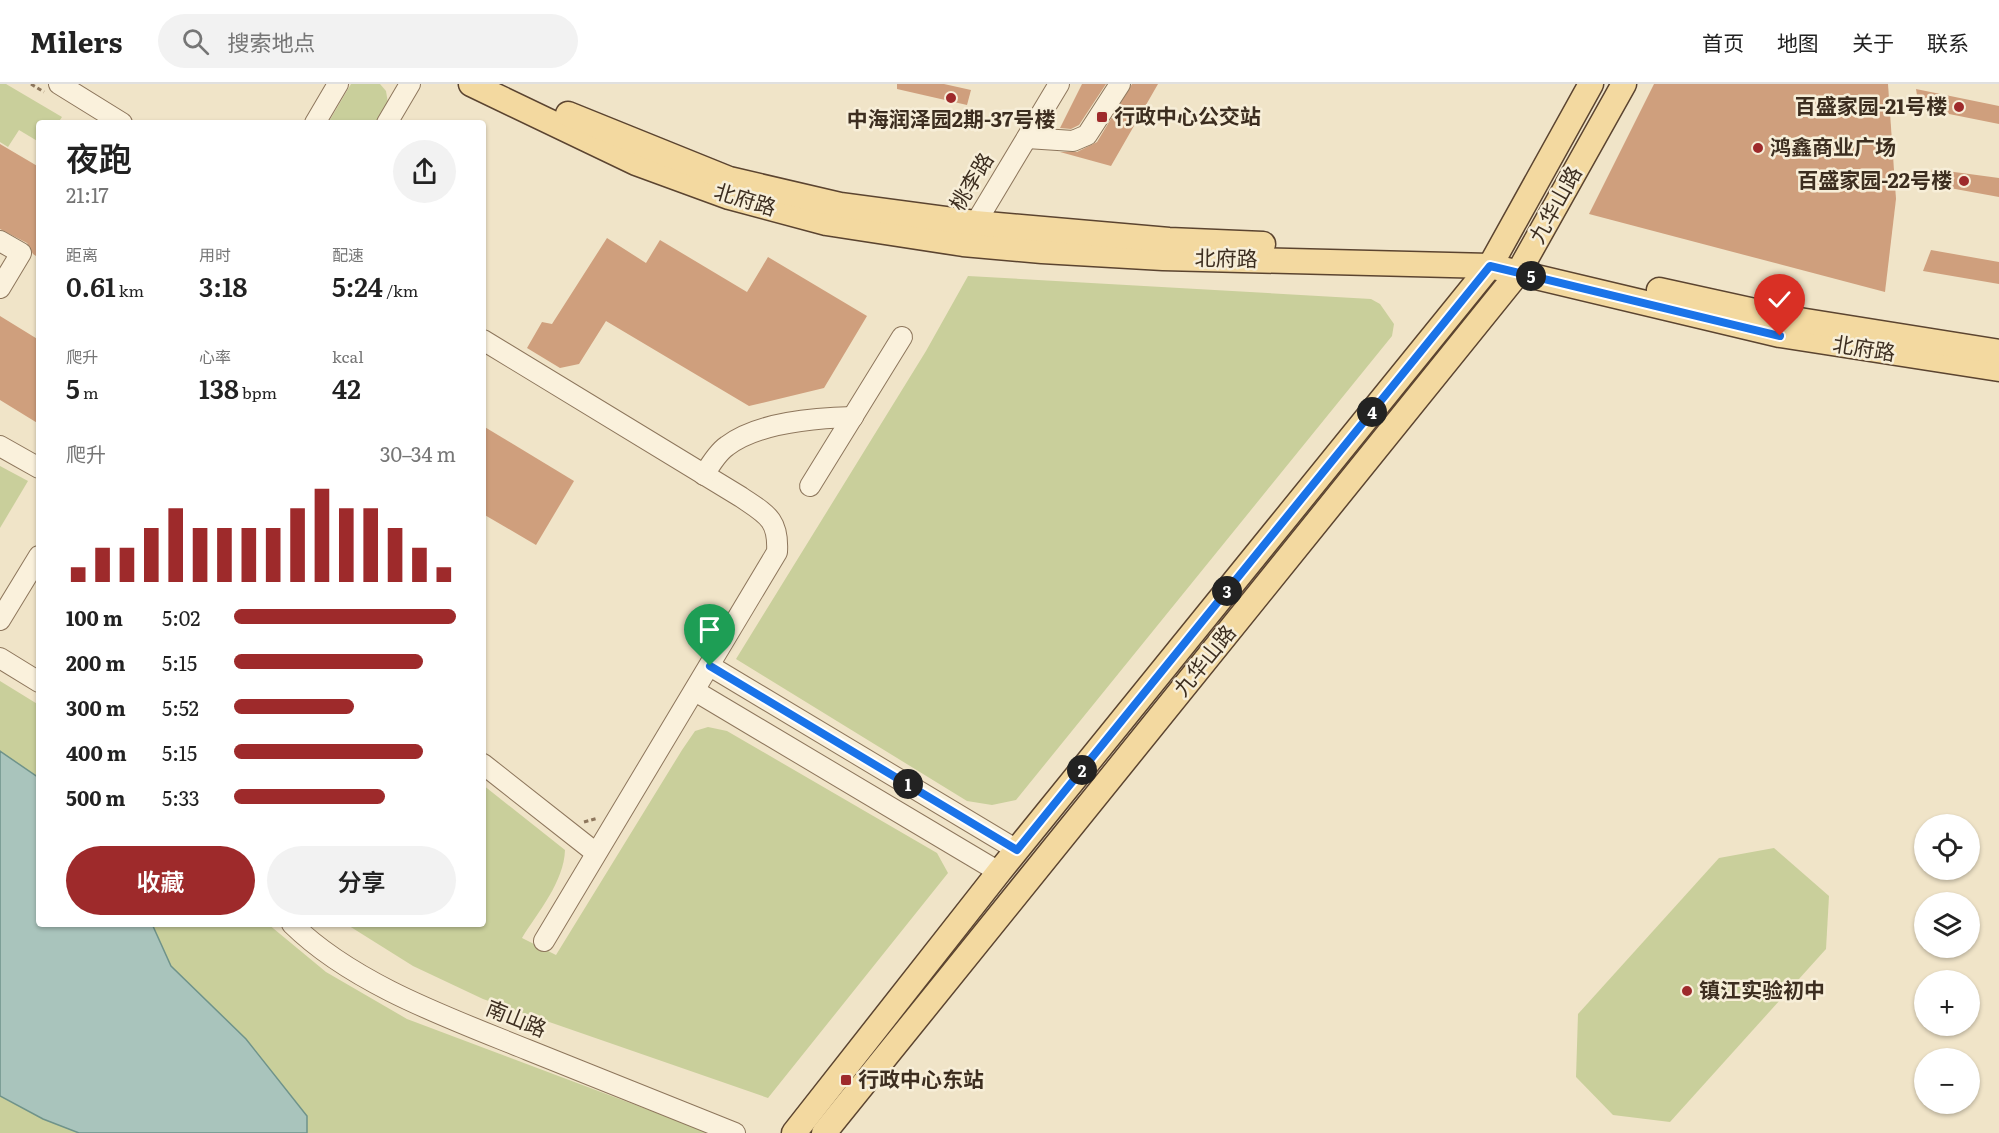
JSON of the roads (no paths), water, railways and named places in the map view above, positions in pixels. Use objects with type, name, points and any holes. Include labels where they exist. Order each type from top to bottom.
[{"type":"main road","name":"北府路","points":[[471,84],[636,163],[729,197],[825,223],[969,234],[1163,258],[1494,260],[1780,336],[1999,369]]},
{"type":"main road","name":"北府路","points":[[507,84],[565,113],[729,179],[969,234]]},
{"type":"main road","name":"九华山路","points":[[794,1133],[999,872],[1494,260],[1592,84]]},
{"type":"main road","name":"九华山路","points":[[824,1133],[1522,267],[1624,84]]},
{"type":"main road","name":"北府路","points":[[1522,267],[1787,318],[1999,352]]},
{"type":"street","points":[[58,84],[117,120]]},
{"type":"street","points":[[317,120],[338,84]]},
{"type":"street","points":[[389,120],[410,84]]},
{"type":"street","name":"桃李路","points":[[969,234],[1059,84]]},
{"type":"street","points":[[1027,138],[1073,141],[1087,135],[1120,84]]},
{"type":"street","points":[[0,241],[21,254],[0,288]]},
{"type":"street","points":[[810,486],[902,337]]},
{"type":"street","points":[[486,342],[761,511],[773,522],[778,534],[777,552],[544,941]]},
{"type":"street","points":[[704,475],[726,446],[750,435],[802,420],[853,417]]},
{"type":"street","points":[[0,446],[36,466]]},
{"type":"street","points":[[0,620],[36,561]]},
{"type":"street","points":[[0,658],[36,680]]},
{"type":"street","points":[[710,666],[1017,850]]},
{"type":"street","points":[[695,691],[999,872]]},
{"type":"street","points":[[486,766],[596,853]]},
{"type":"street","name":"南山路","points":[[295,927],[312,943],[374,983],[482,1032],[735,1133]]},
{"type":"water","points":[[0,751],[36,776],[36,927],[153,927],[171,966],[246,1039],[307,1116],[307,1133],[79,1133],[43,1119],[0,1096]]},
{"type":"place","name":"中海润泽园2期-37号楼","points":[[951,98]]},
{"type":"place","name":"百盛家园-21号楼","points":[[1959,107]]},
{"type":"place","name":"行政中心公交站","points":[[1102,117]]},
{"type":"place","name":"鸿鑫商业广场","points":[[1758,148]]},
{"type":"place","name":"百盛家园-22号楼","points":[[1964,181]]},
{"type":"place","name":"镇江实验初中","points":[[1687,991]]},
{"type":"place","name":"行政中心东站","points":[[846,1080]]}]
